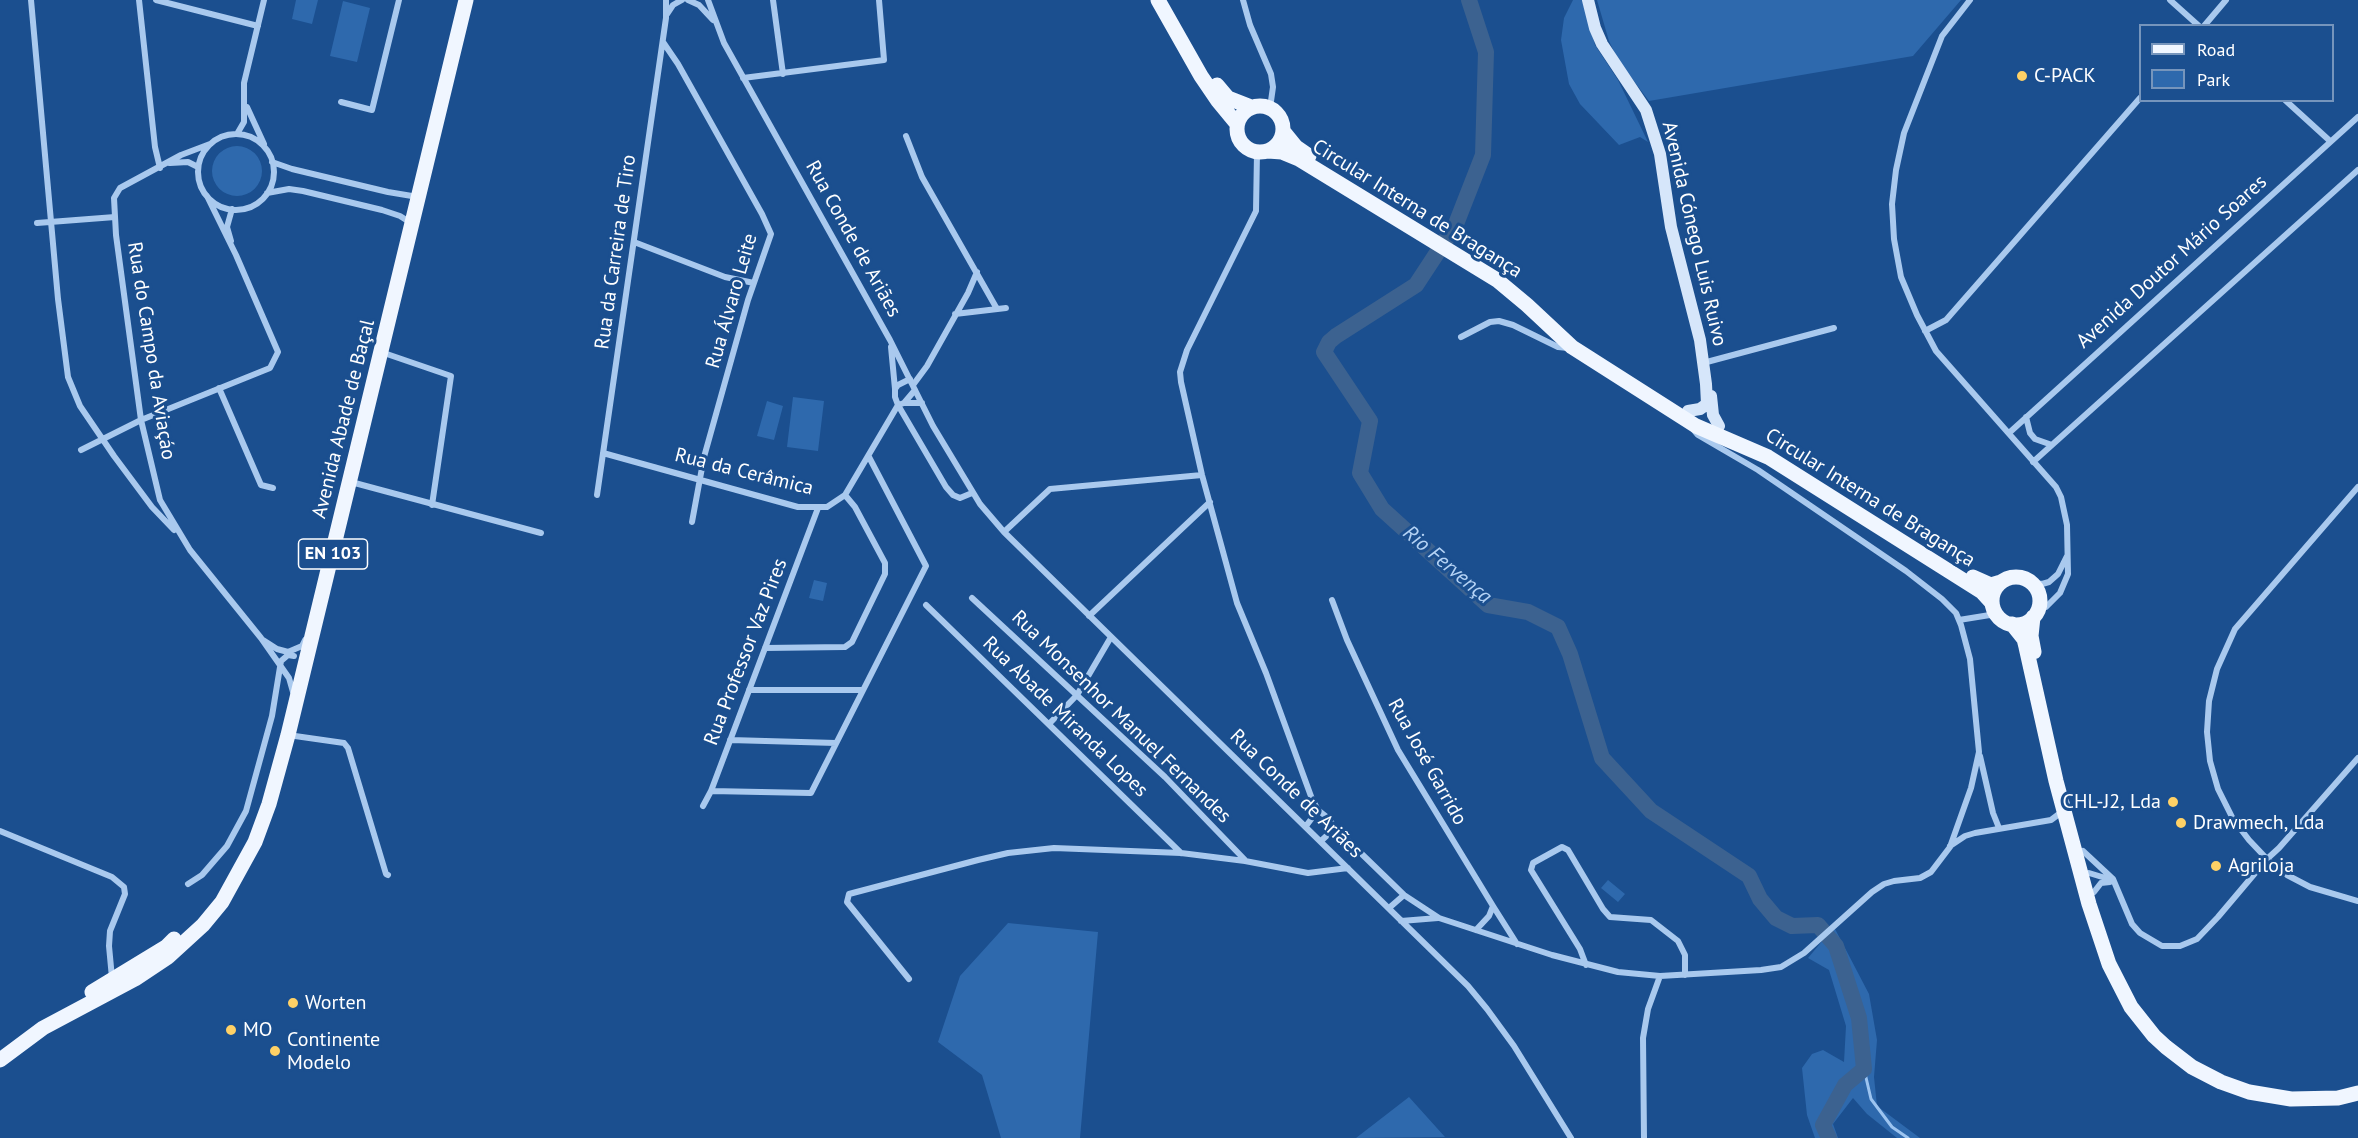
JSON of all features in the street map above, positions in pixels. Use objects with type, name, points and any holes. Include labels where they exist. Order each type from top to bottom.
[{"type":"main road","name":"Avenida Abade de Baçal","points":[[0,1060],[44,1028],[135,979],[168,957],[203,925],[222,902],[255,842],[269,804],[288,735],[466,0]]},
{"type":"main road","points":[[1158,0],[1201,76],[1237,124]]},
{"type":"main road","points":[[1164,0],[1198,58],[1223,93],[1234,101],[1251,107],[1270,108],[1281,120],[1283,131],[1278,143],[1263,152],[1249,150],[1239,139],[1237,124],[1240,117],[1251,107]]},
{"type":"main road","name":"Circular Interna de Bragança","points":[[1283,131],[1296,147],[1395,213],[1516,286],[1579,344],[1690,417],[1747,436],[1772,449],[1978,580],[1991,585],[2001,582]]},
{"type":"main road","name":"Circular Interna de Bragança","points":[[1263,152],[1281,152],[1299,159],[1395,213]]},
{"type":"main road","name":"Circular Interna de Bragança","points":[[1483,268],[1572,347],[1690,417],[1768,457],[1982,592],[1994,608]]},
{"type":"main road","points":[[2035,613],[2019,624],[2005,622],[1994,608],[1995,588],[2001,582],[2015,577],[2030,582],[2039,594],[2031,636],[2035,656],[2108,947],[2122,981],[2151,1023],[2187,1056],[2226,1078],[2271,1091],[2320,1093],[2358,1086]]},
{"type":"main road","points":[[2012,624],[2024,639],[2026,647],[2062,806],[2063,829],[2109,964],[2131,1007],[2154,1036],[2192,1067],[2221,1082],[2249,1092],[2277,1098],[2310,1100],[2338,1098],[2358,1093]]},
{"type":"main road","points":[[2056,781],[2066,803],[2079,859],[2089,873]]},
{"type":"main road","name":"Avenida Abade de Baçal","points":[[0,1050],[33,1024],[99,988],[166,947],[236,878]]},
{"type":"street","points":[[31,0],[53,222],[58,299],[68,377],[80,406],[114,456],[152,507],[183,539]]},
{"type":"street","points":[[140,0],[154,147],[160,168]]},
{"type":"street","points":[[156,0],[258,26]]},
{"type":"street","points":[[237,134],[244,122],[246,104],[244,83],[264,0]]},
{"type":"street","points":[[341,102],[372,110],[399,0]]},
{"type":"street","name":"Rua da Carreira de Tiro","points":[[597,495],[663,42],[666,0]]},
{"type":"street","points":[[666,14],[675,2],[682,0]]},
{"type":"street","points":[[688,0],[699,5],[715,22]]},
{"type":"street","name":"Rua Conde de Ariães","points":[[708,0],[715,22],[743,78],[890,340],[912,385],[972,493],[1004,532],[1468,986],[1514,1046],[1571,1138]]},
{"type":"street","points":[[774,0],[783,74]]},
{"type":"street","points":[[743,78],[884,60],[879,0]]},
{"type":"street","points":[[1243,0],[1250,25],[1271,74],[1273,87],[1270,108]]},
{"type":"street","name":"Avenida Cónego Luis Ruivo","points":[[1588,0],[1598,36],[1646,110],[1660,154],[1671,227],[1700,340],[1702,364],[1711,395],[1714,419],[1719,426]]},
{"type":"street","points":[[1970,0],[1942,36],[1904,133],[1892,204],[1894,239],[1901,277],[1936,351],[2061,496],[2067,525],[2068,574],[2063,589],[2046,607],[2035,613]]},
{"type":"street","points":[[2170,0],[2197,24]]},
{"type":"street","points":[[2206,24],[2226,0]]},
{"type":"street","name":"Rua Álvaro Leite","points":[[663,42],[678,64],[770,228],[769,242],[754,283],[698,479],[692,522]]},
{"type":"street","points":[[1925,331],[1946,320],[2139,99]]},
{"type":"street","points":[[2287,102],[2331,141]]},
{"type":"street","points":[[207,196],[232,210],[252,206],[267,193],[272,183],[272,162],[246,104]]},
{"type":"street","name":"Avenida Doutor Mário Soares","points":[[2008,433],[2358,117]]},
{"type":"street","points":[[81,450],[141,420],[270,368],[278,352],[236,255],[201,187],[198,167],[204,151],[210,144],[227,135],[237,134],[257,140],[265,148]]},
{"type":"street","points":[[906,136],[922,177],[997,309]]},
{"type":"street","name":"Rua do Campo da Aviaçáo","points":[[210,144],[181,155],[116,192],[115,217],[141,420],[160,500],[183,539],[261,638],[282,670],[292,687],[294,711]]},
{"type":"street","points":[[1263,152],[1256,211],[1187,350],[1180,372],[1181,382],[1202,475],[1237,603],[1266,673],[1312,799],[1318,810],[1335,828],[1404,895],[1439,918],[1586,965],[1618,972],[1660,976],[1781,967],[1814,945],[1872,892],[1884,884],[1920,878],[1931,872],[1950,847],[1965,836],[1999,828],[2044,822],[2055,818],[2062,806]]},
{"type":"street","points":[[170,163],[188,162],[198,167]]},
{"type":"street","points":[[272,162],[357,185],[419,197]]},
{"type":"street","points":[[2033,462],[2358,170]]},
{"type":"street","points":[[267,193],[289,189],[303,191],[382,210],[400,216],[413,224]]},
{"type":"street","points":[[232,210],[227,227],[236,255]]},
{"type":"street","points":[[37,223],[115,217]]},
{"type":"street","points":[[634,242],[725,276],[754,283]]},
{"type":"street","points":[[765,648],[844,647],[852,642],[885,574],[885,563],[855,507],[845,495],[912,385],[927,366],[977,272]]},
{"type":"street","points":[[955,314],[1006,308]]},
{"type":"street","points":[[1461,337],[1490,322],[1499,321],[1513,325],[1558,347],[1572,347]]},
{"type":"street","points":[[1702,364],[1834,328]]},
{"type":"street","points":[[890,340],[894,397],[901,404],[946,487],[953,495],[960,498],[972,493]]},
{"type":"street","points":[[381,352],[451,376],[432,505]]},
{"type":"street","points":[[1706,384],[1707,404],[1690,417],[1694,432],[1758,470],[1906,571],[1942,598],[1959,620],[1970,659],[1979,752],[1991,806],[1999,828]]},
{"type":"street","points":[[895,389],[898,385],[912,385]]},
{"type":"street","points":[[219,388],[261,485],[273,488]]},
{"type":"street","points":[[901,404],[922,403]]},
{"type":"street","points":[[2026,417],[2030,433],[2036,439],[2052,445]]},
{"type":"street","name":"Rua da Cerâmica","points":[[603,453],[798,507],[827,507],[845,495]]},
{"type":"street","points":[[711,791],[811,793],[926,566],[869,457]]},
{"type":"street","points":[[1004,532],[1050,489],[1202,475]]},
{"type":"street","points":[[350,482],[541,533]]},
{"type":"street","points":[[2358,488],[2235,629],[2217,669],[2209,701],[2207,732],[2210,761],[2218,789],[2233,819],[2249,840],[2287,875],[2310,887],[2358,901]]},
{"type":"street","points":[[1089,616],[1210,502]]},
{"type":"street","name":"Rua Professor Vaz Pires","points":[[703,806],[711,791],[818,508]]},
{"type":"street","points":[[2030,582],[2042,584],[2051,581],[2058,574],[2068,553]]},
{"type":"street","name":"Rua Monsenhor Manuel Fernandes","points":[[972,598],[1165,777],[1245,861]]},
{"type":"street","name":"Rua José Garrido","points":[[1332,600],[1347,640],[1398,750],[1517,944]]},
{"type":"street","name":"Rua Abade Miranda Lopes","points":[[926,605],[1181,853]]},
{"type":"street","points":[[1959,620],[1994,608]]},
{"type":"street","points":[[282,651],[295,650],[302,645],[315,625]]},
{"type":"street","points":[[1049,724],[1077,695],[1111,637]]},
{"type":"street","points":[[261,638],[294,656],[304,669],[294,673],[282,670]]},
{"type":"street","points":[[188,884],[202,875],[227,846],[246,811],[272,716],[282,670],[281,661],[285,656],[294,656]]},
{"type":"street","points":[[749,690],[863,690]]},
{"type":"street","points":[[288,735],[344,743],[348,748],[388,875]]},
{"type":"street","points":[[730,740],[836,743]]},
{"type":"street","points":[[1950,847],[1971,788],[1979,752]]},
{"type":"street","points":[[2083,851],[2109,875],[2132,924],[2140,933],[2162,946],[2180,946],[2197,939],[2358,758]]},
{"type":"street","points":[[1306,826],[1318,810]]},
{"type":"street","points":[[2044,822],[2063,829]]},
{"type":"street","points":[[1321,841],[1335,828]]},
{"type":"street","points":[[0,831],[111,877],[124,887],[125,894],[110,931],[112,978]]},
{"type":"street","points":[[1586,965],[1580,949],[1532,870],[1533,863],[1562,847],[1568,850],[1610,917],[1651,920],[1678,941],[1685,955],[1685,975]]},
{"type":"street","points":[[909,980],[847,902],[849,894],[1008,853],[1054,848],[1181,853],[1245,861],[1308,873],[1348,868]]},
{"type":"street","points":[[2089,873],[2109,879],[2115,886]]},
{"type":"street","points":[[2094,892],[2104,882],[2112,882],[2115,886]]},
{"type":"street","points":[[1389,908],[1404,895]]},
{"type":"street","points":[[1476,930],[1489,916],[1492,906]]},
{"type":"street","points":[[1401,921],[1439,918]]},
{"type":"street","points":[[1644,1138],[1643,1038],[1648,1009],[1660,976]]},
{"type":"green space","points":[[296,0],[318,0],[312,24],[292,19]]},
{"type":"green space","points":[[1573,0],[1582,0],[1595,45],[1618,80],[1648,142],[1640,137],[1619,145],[1580,104],[1569,84],[1561,40],[1564,18]]},
{"type":"green space","points":[[1597,0],[1961,0],[1913,56],[1649,101],[1618,60],[1609,41]]},
{"type":"green space","points":[[343,1],[370,8],[357,62],[330,56]]},
{"type":"green space","points":[[237,146],[246,148],[257,157],[262,171],[260,180],[251,191],[237,196],[228,194],[217,185],[212,171],[214,162],[223,151]]},
{"type":"green space","points":[[793,397],[824,401],[818,451],[787,447]]},
{"type":"green space","points":[[767,401],[783,406],[774,440],[757,436]]},
{"type":"green space","points":[[814,580],[827,583],[823,601],[809,598]]},
{"type":"green space","points":[[1608,880],[1625,894],[1618,902],[1601,888]]},
{"type":"green space","points":[[1008,923],[1098,932],[1080,1138],[1001,1138],[982,1075],[938,1042],[960,976]]},
{"type":"green space","points":[[1834,927],[1869,994],[1877,1040],[1874,1077],[1877,1106],[1920,1138],[1897,1138],[1867,1114],[1853,1098],[1833,1124],[1838,1138],[1815,1138],[1807,1115],[1802,1068],[1812,1054],[1823,1050],[1844,1062],[1846,1026],[1829,970],[1808,958]]},
{"type":"green space","points":[[1409,1097],[1445,1137],[1356,1138]]},
{"type":"waterway","name":"Rio Fervença","points":[[1469,0],[1486,52],[1483,155],[1456,224],[1416,285],[1336,336],[1329,342],[1324,352],[1370,421],[1360,473],[1382,509],[1488,605],[1528,612],[1558,627],[1570,654],[1602,758],[1651,811],[1749,876],[1760,899],[1776,918],[1792,926],[1818,925],[1836,946],[1859,1018],[1864,1069],[1845,1085],[1823,1125],[1829,1138]]},
{"type":"waterway","points":[[1864,1069],[1871,1099],[1892,1127],[1908,1138]]},
{"type":"place","name":"C-PACK","points":[[2022,76]]},
{"type":"place","name":"CHL-J2, Lda","points":[[2173,802]]},
{"type":"place","name":"Drawmech, Lda","points":[[2181,823]]},
{"type":"place","name":"Agriloja","points":[[2216,866]]},
{"type":"place","name":"Worten","points":[[293,1003]]},
{"type":"place","name":"MO","points":[[231,1030]]},
{"type":"place","name":"Continente Modelo","points":[[275,1051]]}]
